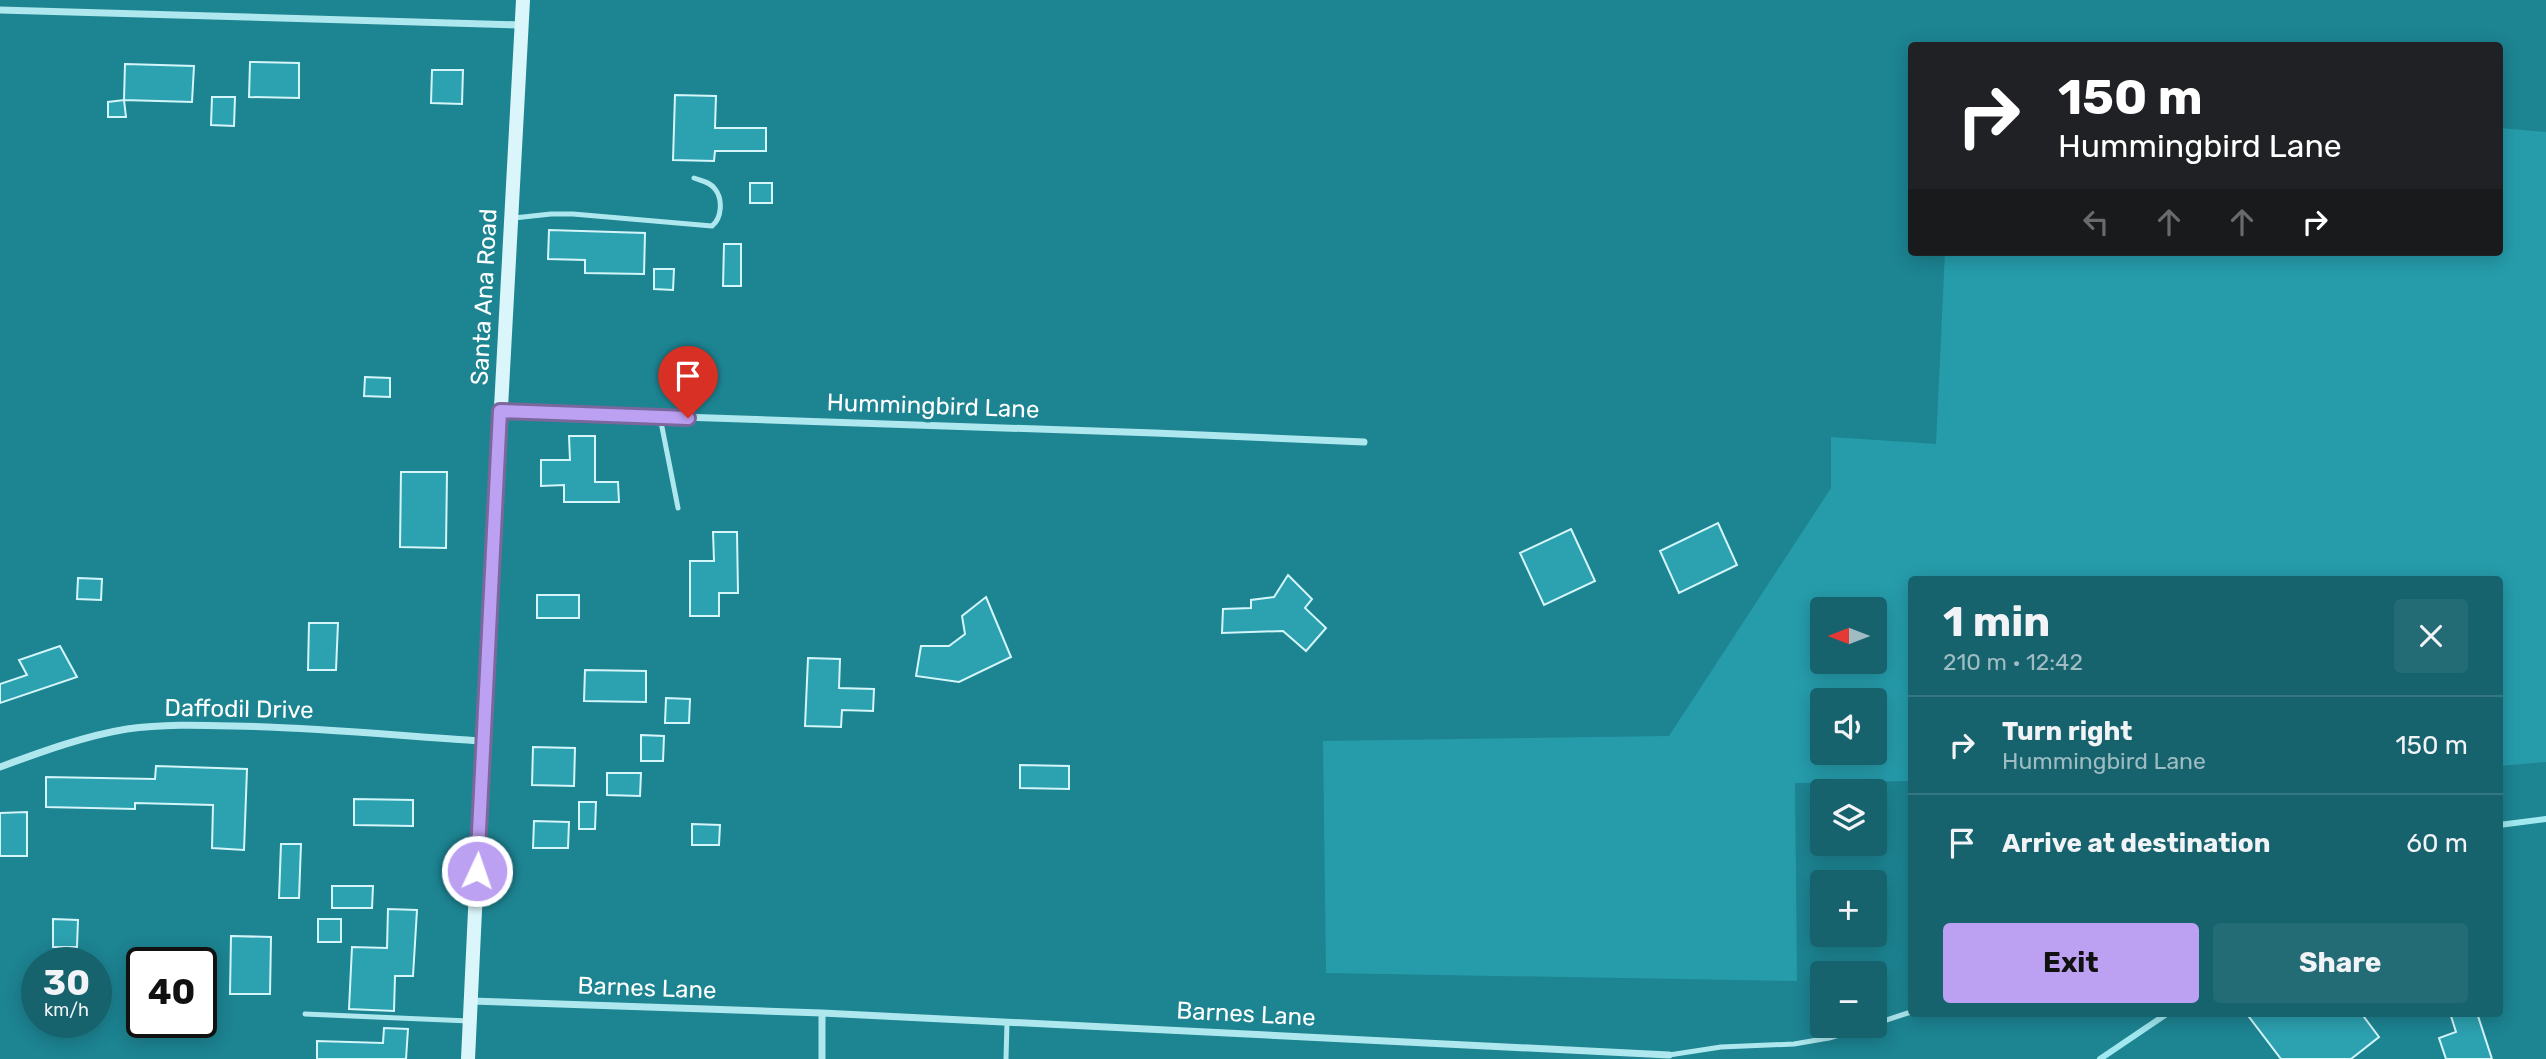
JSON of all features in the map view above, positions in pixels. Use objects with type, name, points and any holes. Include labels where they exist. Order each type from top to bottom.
[{"type":"street","name":"Santa Ana Road","points":[[468,1059],[482,741],[523,0]]},
{"type":"street","points":[[0,10],[522,25]]},
{"type":"street","name":"Hummingbird Lane","points":[[500,411],[1364,442]]},
{"type":"street","name":"Daffodil Drive","points":[[0,767],[79,741],[143,727],[264,726],[482,741]]},
{"type":"street","name":"Barnes Lane","points":[[470,1001],[822,1013],[1669,1055]]},
{"type":"street","points":[[822,1013],[822,1059]]},
{"type":"lane","points":[[511,218],[573,214],[712,226],[716,224],[720,214],[717,190],[709,183],[694,178]]},
{"type":"lane","points":[[660,416],[678,508]]},
{"type":"lane","points":[[1887,1020],[1908,1013]]},
{"type":"lane","points":[[304,1014],[469,1021]]},
{"type":"lane","points":[[1006,1059],[1007,1022]]},
{"type":"lane","points":[[1669,1055],[1721,1046],[1794,1044],[1829,1038]]},
{"type":"shaded area","points":[[2503,128],[2546,132],[2546,762],[2503,766],[2503,576],[1908,576],[1908,781],[1810,779],[1810,783],[1795,783],[1797,981],[1326,973],[1323,741],[1669,736],[1831,488],[1831,437],[1936,444],[1945,256],[2503,256]]},
{"type":"building","points":[[250,62],[299,63],[299,98],[249,97]]},
{"type":"building","points":[[125,64],[194,66],[192,102],[124,100]]},
{"type":"building","points":[[432,70],[463,70],[462,104],[431,103]]},
{"type":"building","points":[[675,95],[716,96],[715,128],[766,128],[766,151],[715,151],[714,161],[673,160]]},
{"type":"building","points":[[212,97],[235,97],[234,126],[211,125]]},
{"type":"building","points":[[124,100],[126,117],[108,117],[108,102]]},
{"type":"building","points":[[750,183],[772,183],[772,203],[750,203]]},
{"type":"building","points":[[549,230],[645,233],[644,274],[585,273],[585,260],[548,259]]},
{"type":"building","points":[[724,244],[741,244],[741,286],[723,286]]},
{"type":"building","points":[[654,269],[674,269],[673,290],[654,289]]},
{"type":"building","points":[[674,373],[707,374],[706,394],[673,393]]},
{"type":"building","points":[[365,377],[390,378],[390,397],[364,396]]},
{"type":"building","points":[[569,436],[595,436],[595,482],[618,482],[619,502],[564,502],[564,485],[541,486],[541,460],[570,460]]},
{"type":"building","points":[[401,472],[447,472],[446,548],[400,547]]},
{"type":"building","points":[[1718,523],[1737,565],[1679,593],[1660,551]]},
{"type":"building","points":[[1571,529],[1595,581],[1544,605],[1520,553]]},
{"type":"building","points":[[713,532],[737,532],[738,593],[719,593],[719,616],[690,616],[690,561],[714,561]]},
{"type":"building","points":[[1288,575],[1312,599],[1305,608],[1326,628],[1306,651],[1283,631],[1222,633],[1223,609],[1251,608],[1251,600],[1274,597]]},
{"type":"building","points":[[78,578],[102,579],[101,600],[77,599]]},
{"type":"building","points":[[537,595],[579,595],[579,618],[537,618]]},
{"type":"building","points":[[986,597],[1011,657],[959,682],[916,676],[921,646],[949,646],[965,634],[962,616]]},
{"type":"building","points":[[309,623],[338,623],[336,670],[308,670]]},
{"type":"building","points":[[60,646],[77,677],[0,703],[0,684],[27,675],[19,660]]},
{"type":"building","points":[[808,658],[840,659],[839,688],[874,689],[873,711],[842,710],[841,727],[805,726]]},
{"type":"building","points":[[585,670],[646,671],[646,702],[584,701]]},
{"type":"building","points":[[666,698],[690,699],[689,723],[665,723]]},
{"type":"building","points":[[641,735],[664,736],[663,761],[641,761]]},
{"type":"building","points":[[533,747],[575,748],[574,786],[532,785]]},
{"type":"building","points":[[1020,765],[1069,766],[1069,789],[1020,788]]},
{"type":"building","points":[[156,766],[247,769],[244,850],[212,848],[213,805],[135,803],[135,809],[46,807],[46,777],[155,779]]},
{"type":"building","points":[[607,773],[641,773],[640,796],[607,795]]},
{"type":"building","points":[[354,799],[413,800],[413,826],[354,825]]},
{"type":"building","points":[[579,802],[596,802],[595,829],[579,829]]},
{"type":"building","points":[[27,812],[27,856],[0,856],[0,813]]},
{"type":"building","points":[[534,821],[569,822],[568,848],[533,848]]},
{"type":"building","points":[[692,824],[720,825],[719,845],[692,845]]},
{"type":"building","points":[[281,844],[301,844],[299,898],[279,898]]},
{"type":"building","points":[[332,886],[373,886],[372,908],[332,908]]},
{"type":"building","points":[[388,909],[417,910],[413,976],[395,976],[394,1011],[349,1009],[352,947],[387,948]]},
{"type":"building","points":[[53,919],[78,920],[77,947],[53,947]]},
{"type":"building","points":[[318,919],[341,919],[341,942],[318,942]]},
{"type":"building","points":[[231,936],[271,937],[270,994],[230,994]]},
{"type":"building","points":[[2249,1017],[2364,1017],[2379,1037],[2351,1059],[2281,1059]]},
{"type":"building","points":[[2451,1017],[2478,1017],[2492,1059],[2446,1059],[2439,1038],[2456,1032]]},
{"type":"building","points":[[384,1028],[408,1029],[406,1059],[317,1059],[317,1041],[383,1043]]},
{"type":"waterway","points":[[2503,824],[2546,819]]},
{"type":"waterway","points":[[2100,1059],[2162,1017]]},
{"type":"route","points":[[477,871],[500,411],[688,418]]}]
